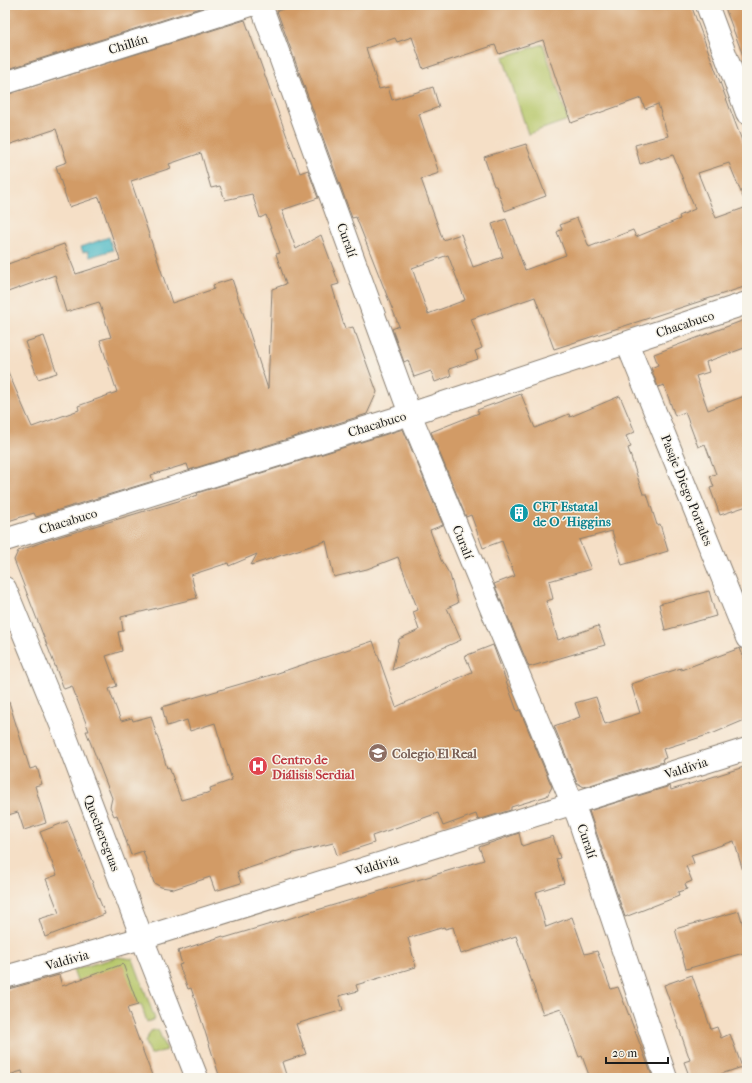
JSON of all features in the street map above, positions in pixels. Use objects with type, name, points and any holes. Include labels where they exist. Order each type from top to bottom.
[{"type":"street","name":"Chillán","points":[[5,83],[252,5]]},
{"type":"street","name":"Curalí","points":[[261,5],[410,414],[578,817],[666,1078]]},
{"type":"street","points":[[707,5],[747,113]]},
{"type":"street","name":"Chacabuco","points":[[5,540],[410,414],[747,303]]},
{"type":"street","name":"Pasaje Diego Portales","points":[[627,343],[747,638]]},
{"type":"street","name":"Quechereguas","points":[[5,588],[66,737],[197,1078]]},
{"type":"street","name":"Valdivia","points":[[5,978],[142,938],[747,749]]},
{"type":"green space","points":[[543,44],[568,120],[528,134],[503,57]]},
{"type":"green space","points":[[118,957],[133,959],[155,1019],[147,1022],[141,1004],[138,1005],[77,981],[73,970]]},
{"type":"green space","points":[[158,1029],[166,1050],[150,1055],[145,1042],[151,1031]]},
{"type":"water","points":[[109,237],[113,250],[90,257],[88,251],[83,252],[81,247]]},
{"type":"building","points":[[5,5],[210,5],[5,70]]},
{"type":"building","points":[[296,5],[691,5],[747,154],[747,207],[747,286],[554,349],[535,297],[471,319],[482,348],[475,351],[478,359],[449,369],[451,376],[435,382],[431,371],[414,377],[408,360],[404,362],[392,329],[399,326],[356,217],[352,218],[277,11]],"holes":[[[412,37],[423,69],[495,45],[499,54],[543,40],[571,123],[641,98],[645,109],[658,104],[668,136],[635,145],[640,164],[660,157],[660,159],[673,155],[695,209],[679,216],[680,219],[636,237],[633,230],[589,247],[577,218],[560,225],[562,229],[557,232],[566,255],[525,270],[506,219],[492,224],[503,257],[473,267],[461,234],[443,240],[421,179],[439,173],[419,114],[439,107],[433,87],[392,100],[388,87],[379,89],[366,48],[395,38],[397,42]],[[729,163],[747,207],[716,218],[698,173]],[[448,255],[465,300],[428,314],[412,268]]]},
{"type":"building","points":[[724,5],[747,5],[747,61],[745,61]]},
{"type":"building","points":[[245,20],[300,173],[308,170],[318,198],[282,210],[296,249],[321,235],[339,284],[332,286],[345,329],[353,327],[377,392],[367,414],[189,470],[187,464],[151,475],[153,481],[36,517],[34,513],[5,522],[5,365],[32,427],[79,410],[78,406],[117,392],[100,340],[111,337],[99,302],[66,312],[55,275],[5,293],[5,265],[64,244],[76,274],[120,260],[99,197],[69,207],[56,166],[67,162],[56,129],[5,146],[5,95]],"holes":[[[201,153],[211,188],[220,186],[225,200],[252,194],[260,218],[266,215],[280,253],[276,254],[286,284],[272,289],[268,389],[232,279],[213,285],[214,289],[172,303],[131,181],[171,168],[169,164]]]},
{"type":"building","points":[[526,144],[546,196],[505,211],[484,157]]},
{"type":"building","points":[[747,319],[747,347],[706,362],[709,372],[696,376],[708,410],[747,395],[747,506],[720,515],[710,488],[714,487],[710,476],[716,474],[705,444],[698,447],[685,412],[675,416],[664,385],[658,387],[651,368],[658,365],[654,354]]},
{"type":"building","points":[[44,336],[57,373],[38,379],[25,342]]},
{"type":"building","points":[[521,394],[535,428],[569,414],[570,417],[620,396],[635,432],[626,436],[631,447],[628,448],[643,494],[647,494],[657,525],[660,524],[668,551],[622,565],[612,531],[579,540],[591,569],[549,581],[553,599],[546,601],[558,640],[598,626],[605,645],[529,667],[494,584],[515,576],[502,541],[483,548],[471,515],[466,517],[431,432],[479,413],[477,410]]},
{"type":"building","points":[[403,429],[443,525],[430,530],[441,560],[450,575],[458,603],[447,608],[461,640],[392,670],[399,639],[419,630],[413,612],[418,610],[398,557],[367,569],[334,577],[326,541],[251,565],[257,554],[229,566],[228,563],[191,575],[197,598],[121,617],[123,631],[118,632],[122,651],[106,656],[117,686],[109,689],[121,721],[132,718],[133,721],[151,716],[167,768],[169,767],[181,800],[211,792],[210,788],[232,780],[215,723],[190,731],[187,720],[167,726],[162,707],[278,673],[373,641],[396,707],[472,672],[465,656],[493,645],[517,711],[520,710],[552,787],[547,796],[511,807],[511,810],[478,820],[476,814],[443,826],[438,813],[372,836],[374,843],[337,855],[333,843],[294,853],[237,872],[241,883],[215,891],[210,877],[174,889],[161,887],[154,883],[143,851],[131,855],[117,815],[114,816],[110,807],[112,798],[86,731],[89,731],[72,686],[64,689],[14,560],[18,551],[45,541],[198,495],[197,493]]},
{"type":"building","points":[[709,591],[716,616],[665,630],[659,604]]},
{"type":"building","points":[[740,648],[747,667],[747,719],[714,733],[663,749],[666,758],[662,759],[663,762],[584,787],[577,783],[554,726],[580,717],[575,703],[596,697],[605,724],[640,713],[631,684],[681,668],[681,670]]},
{"type":"building","points":[[9,702],[30,769],[37,767],[42,784],[35,786],[46,823],[24,830],[18,812],[5,816],[5,703]]},
{"type":"building","points":[[747,766],[747,871],[743,871],[734,841],[691,855],[694,863],[686,866],[692,881],[685,884],[687,889],[678,892],[679,896],[625,917],[589,811],[670,786],[671,790]]},
{"type":"building","points":[[68,821],[105,914],[45,937],[39,919],[59,913],[46,879],[57,875],[40,832]]},
{"type":"building","points":[[519,833],[522,846],[553,836],[560,858],[556,859],[564,883],[536,892],[546,927],[572,917],[585,954],[597,951],[611,989],[618,987],[653,1078],[590,1078],[582,1056],[579,1057],[561,1008],[543,1014],[516,936],[461,954],[453,927],[445,929],[444,927],[408,938],[416,967],[356,985],[358,991],[339,996],[343,1010],[296,1024],[306,1054],[282,1062],[287,1078],[220,1078],[191,988],[188,989],[179,965],[182,964],[178,951],[223,936],[224,938],[484,860],[479,847]]},
{"type":"building","points":[[739,911],[747,939],[747,952],[686,969],[675,929]]},
{"type":"building","points":[[123,964],[138,1005],[127,1008],[153,1078],[24,1078],[22,1071],[5,1076],[5,990],[59,975],[62,986]]},
{"type":"building","points":[[692,975],[711,1029],[717,1027],[721,1038],[730,1034],[742,1067],[721,1074],[722,1078],[690,1078],[684,1062],[690,1060],[664,985]]},
{"type":"place","name":"CFT Estatal de O´Higgins","points":[[519,513]]},
{"type":"place","name":"Colegio El Real","points":[[378,753]]},
{"type":"place","name":"Centro de Diálisis Serdial","points":[[258,766]]}]
